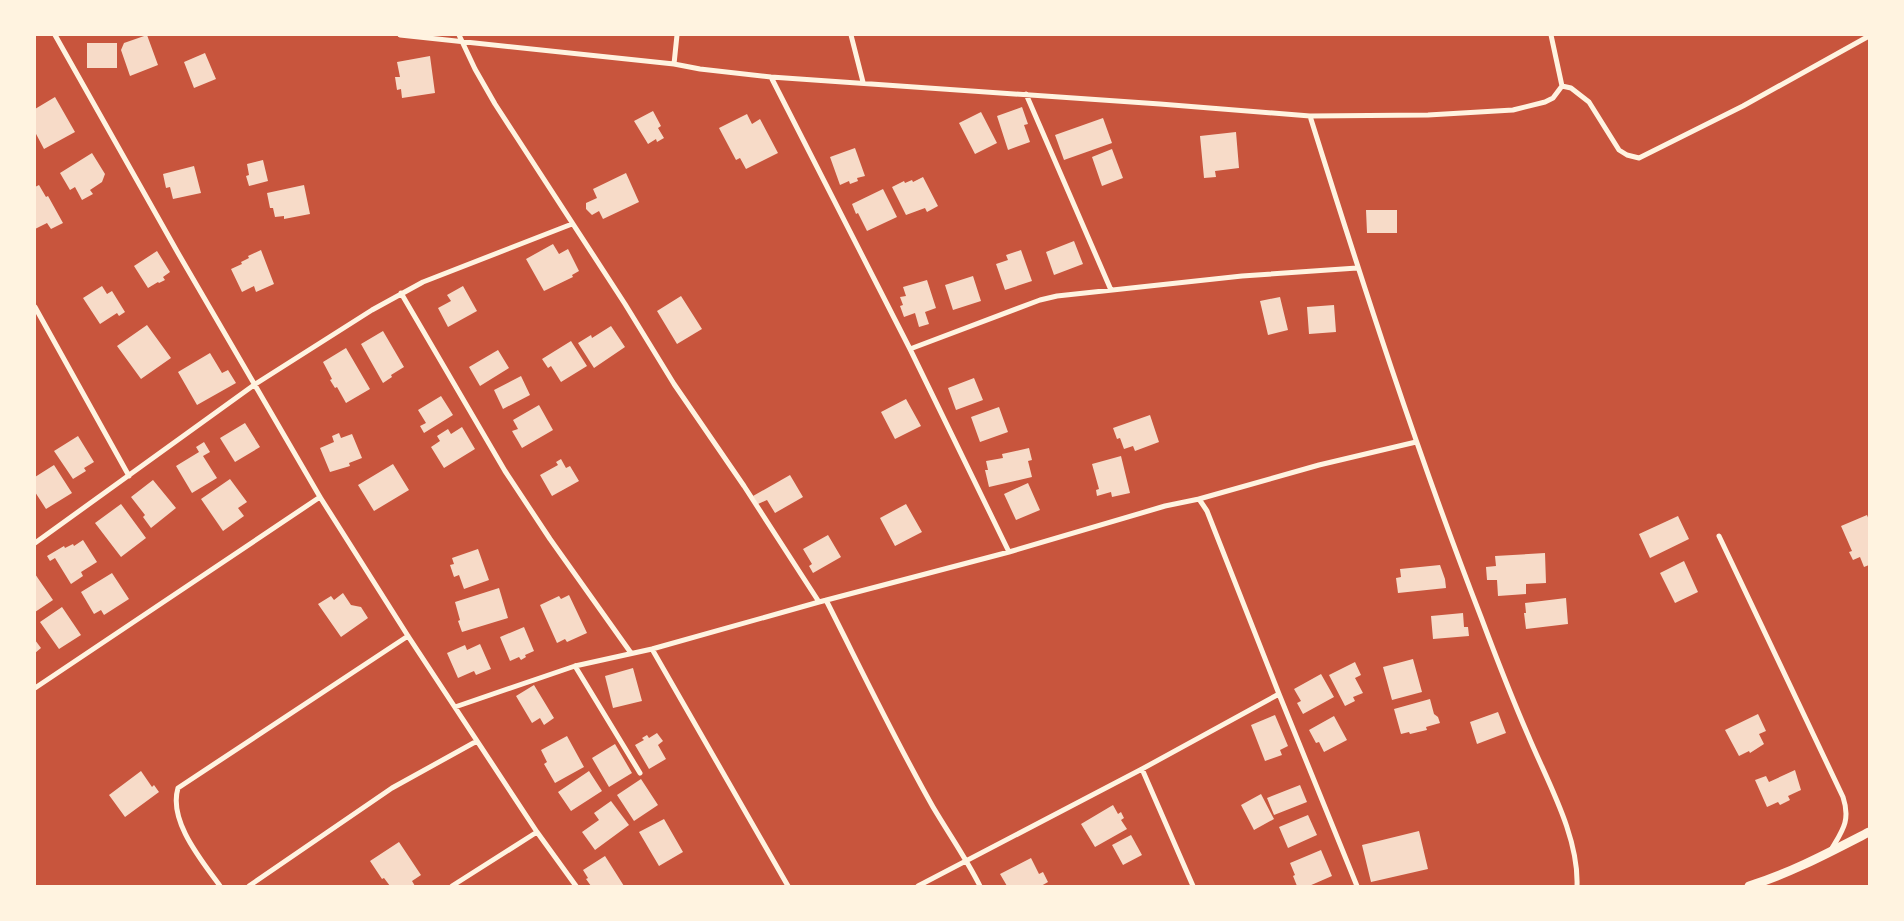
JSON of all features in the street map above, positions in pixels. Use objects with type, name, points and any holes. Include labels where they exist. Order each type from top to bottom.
[{"type":"street","points":[[55,35],[178,253],[320,498],[537,832],[576,886]]},
{"type":"street","points":[[400,35],[460,38],[771,77],[863,82],[1310,116],[1428,115],[1513,110],[1545,102],[1553,98],[1562,86],[1551,35]]},
{"type":"street","points":[[674,64],[677,35]]},
{"type":"street","points":[[851,35],[863,82]]},
{"type":"street","points":[[1562,86],[1571,88],[1589,102],[1619,150],[1627,155],[1639,158],[1743,106],[1869,36]]},
{"type":"street","points":[[460,38],[495,104],[625,304],[674,384],[744,486],[818,602]]},
{"type":"street","points":[[771,77],[910,349],[1009,552]]},
{"type":"street","points":[[1026,94],[1111,290]]},
{"type":"street","points":[[1310,116],[1357,268],[1416,442],[1520,717],[1567,826],[1577,869],[1577,886]]},
{"type":"street","points":[[35,543],[254,385],[401,293],[446,273],[572,224]]},
{"type":"street","points":[[910,349],[1040,300],[1058,296],[1242,276],[1357,268]]},
{"type":"street","points":[[401,293],[505,471],[550,539],[631,653]]},
{"type":"street","points":[[35,307],[129,476]]},
{"type":"street","points":[[455,707],[575,666],[652,648],[1009,552],[1165,506],[1199,499],[1319,465],[1416,442]]},
{"type":"street","points":[[35,688],[320,498]]},
{"type":"street","points":[[1199,499],[1207,510],[1278,694],[1357,886]]},
{"type":"street","points":[[1719,536],[1848,810],[1846,824],[1829,853]]},
{"type":"street","points":[[826,600],[929,799],[967,860],[980,886]]},
{"type":"street","points":[[220,886],[188,839],[175,801],[178,788],[408,636]]},
{"type":"street","points":[[652,648],[788,886]]},
{"type":"street","points":[[575,666],[640,773]]},
{"type":"street","points":[[918,886],[1142,769],[1278,694]]},
{"type":"street","points":[[249,886],[392,788],[477,741]]},
{"type":"street","points":[[1142,769],[1194,886]]},
{"type":"street","points":[[453,886],[537,832]]},
{"type":"street","points":[[1749,886],[1770,879],[1829,853],[1869,832]]},
{"type":"building","points":[[147,35],[158,65],[130,76],[121,50],[124,43]]},
{"type":"building","points":[[87,43],[117,43],[117,68],[87,68]]},
{"type":"building","points":[[205,53],[216,79],[194,88],[184,62]]},
{"type":"building","points":[[430,56],[435,93],[402,98],[401,89],[397,90],[395,77],[400,77],[397,62]]},
{"type":"building","points":[[55,97],[75,132],[44,149],[35,132],[35,109]]},
{"type":"building","points":[[1022,107],[1028,124],[1024,125],[1030,142],[1008,150],[997,116]]},
{"type":"building","points":[[653,111],[661,126],[658,128],[664,138],[657,142],[656,139],[648,144],[634,121]]},
{"type":"building","points":[[981,112],[997,143],[975,154],[959,123]]},
{"type":"building","points":[[747,114],[752,124],[760,119],[778,153],[746,169],[740,158],[736,160],[719,128]]},
{"type":"building","points":[[1103,118],[1112,143],[1064,160],[1055,135]]},
{"type":"building","points":[[1236,132],[1239,168],[1215,171],[1216,177],[1204,178],[1200,136]]},
{"type":"building","points":[[855,148],[865,176],[857,178],[858,181],[850,184],[849,181],[840,185],[830,157]]},
{"type":"building","points":[[1112,149],[1123,178],[1102,186],[1092,157]]},
{"type":"building","points":[[92,153],[105,174],[102,182],[90,190],[93,194],[82,200],[75,187],[70,190],[60,173]]},
{"type":"building","points":[[263,160],[268,181],[249,186],[246,176],[249,175],[247,164]]},
{"type":"building","points":[[194,166],[201,193],[173,199],[170,187],[166,188],[163,174]]},
{"type":"building","points":[[626,173],[639,202],[603,219],[599,211],[592,215],[586,209],[586,203],[597,198],[593,189]]},
{"type":"building","points":[[923,177],[938,206],[927,212],[925,208],[906,215],[892,187],[904,181],[905,183],[912,180],[913,182]]},
{"type":"building","points":[[39,185],[46,197],[48,196],[63,223],[51,229],[47,223],[35,229],[35,187]]},
{"type":"building","points":[[304,185],[310,214],[284,219],[284,216],[275,217],[273,208],[270,208],[267,193]]},
{"type":"building","points":[[883,189],[897,217],[867,231],[852,204]]},
{"type":"building","points":[[1366,210],[1397,210],[1397,233],[1367,233]]},
{"type":"building","points":[[1074,241],[1083,264],[1054,275],[1046,252]]},
{"type":"building","points":[[553,244],[559,254],[568,249],[579,271],[572,275],[573,277],[544,291],[526,259]]},
{"type":"building","points":[[261,250],[274,284],[256,292],[254,286],[242,292],[231,269],[242,264],[241,262],[249,258],[248,256]]},
{"type":"building","points":[[1021,250],[1032,281],[1005,290],[996,264],[1008,260],[1006,255]]},
{"type":"building","points":[[157,251],[170,272],[163,277],[165,280],[148,288],[134,266]]},
{"type":"building","points":[[973,276],[981,301],[953,310],[945,285]]},
{"type":"building","points":[[927,280],[936,308],[925,312],[929,324],[919,327],[915,313],[904,317],[900,306],[903,305],[900,297],[906,296],[903,287]]},
{"type":"building","points":[[102,286],[107,294],[112,291],[125,312],[119,316],[117,313],[100,324],[83,298]]},
{"type":"building","points":[[463,286],[477,311],[448,327],[438,308],[451,301],[447,295]]},
{"type":"building","points":[[681,296],[702,329],[677,344],[657,311]]},
{"type":"building","points":[[1280,297],[1288,330],[1268,335],[1260,301]]},
{"type":"building","points":[[1334,305],[1336,332],[1309,334],[1307,307]]},
{"type":"building","points":[[147,325],[171,358],[141,379],[117,346]]},
{"type":"building","points":[[611,326],[625,347],[594,368],[578,343],[591,335],[592,338]]},
{"type":"building","points":[[383,331],[404,367],[391,375],[392,377],[383,383],[361,344]]},
{"type":"building","points":[[571,341],[587,366],[561,382],[551,366],[548,368],[542,359]]},
{"type":"building","points":[[346,348],[370,389],[346,403],[337,387],[335,388],[330,380],[332,379],[323,362]]},
{"type":"building","points":[[498,350],[509,368],[480,386],[469,367]]},
{"type":"building","points":[[210,353],[222,373],[228,370],[236,383],[197,405],[178,372]]},
{"type":"building","points":[[521,376],[530,395],[503,409],[494,390]]},
{"type":"building","points":[[974,378],[983,400],[956,410],[948,388]]},
{"type":"building","points":[[441,396],[453,415],[424,433],[420,426],[426,423],[418,410]]},
{"type":"building","points":[[906,399],[921,426],[895,439],[881,412]]},
{"type":"building","points":[[539,405],[553,430],[522,448],[512,431],[518,429],[513,420]]},
{"type":"building","points":[[999,407],[1008,432],[980,442],[971,417]]},
{"type":"building","points":[[1150,415],[1159,442],[1135,451],[1133,446],[1124,449],[1120,438],[1117,439],[1113,428]]},
{"type":"building","points":[[245,423],[260,447],[235,462],[220,438]]},
{"type":"building","points":[[462,427],[475,449],[444,468],[431,447],[440,441],[437,436],[448,429],[451,434]]},
{"type":"building","points":[[339,433],[341,438],[352,434],[362,458],[349,463],[350,466],[330,472],[320,448],[334,442],[332,436]]},
{"type":"building","points":[[78,436],[94,462],[84,468],[86,471],[73,479],[54,451]]},
{"type":"building","points":[[204,442],[210,452],[203,456],[217,478],[192,493],[176,466],[199,452],[196,447]]},
{"type":"building","points":[[1029,448],[1032,460],[1028,461],[1032,477],[989,487],[985,470],[988,470],[986,461],[1003,458],[1002,454]]},
{"type":"building","points":[[1121,456],[1130,493],[1112,497],[1111,492],[1097,496],[1096,490],[1099,489],[1092,464]]},
{"type":"building","points":[[561,459],[566,468],[570,466],[579,481],[552,496],[540,475],[558,465],[556,462]]},
{"type":"building","points":[[393,464],[409,490],[374,511],[358,485]]},
{"type":"building","points":[[54,465],[72,493],[46,509],[35,492],[35,477]]},
{"type":"building","points":[[790,475],[803,497],[775,513],[767,500],[758,504],[753,496]]},
{"type":"building","points":[[230,479],[247,502],[238,508],[244,516],[223,531],[201,499]]},
{"type":"building","points":[[153,480],[176,508],[151,528],[143,517],[145,515],[131,497]]},
{"type":"building","points":[[1028,483],[1040,510],[1016,520],[1004,494]]},
{"type":"building","points":[[121,504],[146,538],[121,557],[95,523]]},
{"type":"building","points":[[906,504],[922,532],[895,546],[880,518]]},
{"type":"building","points":[[1867,515],[1869,520],[1869,565],[1864,567],[1860,557],[1853,560],[1849,552],[1852,551],[1841,526]]},
{"type":"building","points":[[1678,516],[1689,539],[1650,558],[1639,534]]},
{"type":"building","points":[[828,535],[841,557],[813,573],[809,566],[812,564],[803,549]]},
{"type":"building","points":[[83,540],[97,562],[81,572],[83,576],[71,584],[55,558],[50,561],[47,556],[64,546],[65,548],[73,544],[74,546]]},
{"type":"building","points":[[478,549],[489,580],[464,589],[459,575],[454,577],[450,565],[454,564],[452,558]]},
{"type":"building","points":[[1545,553],[1546,583],[1526,584],[1526,594],[1498,596],[1497,580],[1487,580],[1486,567],[1496,566],[1495,556]]},
{"type":"building","points":[[1684,561],[1698,592],[1675,603],[1660,573]]},
{"type":"building","points":[[1440,565],[1446,588],[1398,593],[1396,578],[1401,577],[1400,569]]},
{"type":"building","points":[[112,573],[129,599],[104,615],[101,610],[94,614],[81,592]]},
{"type":"building","points":[[35,574],[53,600],[35,612]]},
{"type":"building","points":[[499,588],[508,618],[462,632],[455,602]]},
{"type":"building","points":[[343,593],[351,605],[361,607],[368,618],[341,637],[318,604],[331,596],[334,600]]},
{"type":"building","points":[[569,595],[587,633],[567,642],[565,639],[557,643],[540,605],[559,596],[561,599]]},
{"type":"building","points":[[1566,598],[1568,624],[1526,629],[1525,603]]},
{"type":"building","points":[[62,607],[81,635],[59,649],[40,622]]},
{"type":"building","points":[[1463,613],[1464,627],[1468,627],[1469,636],[1433,639],[1431,616]]},
{"type":"building","points":[[524,627],[534,651],[525,655],[526,657],[521,660],[519,657],[510,661],[500,637]]},
{"type":"building","points":[[35,640],[41,648],[35,653]]},
{"type":"building","points":[[480,644],[491,669],[476,675],[474,671],[458,678],[447,653],[465,645],[467,650]]},
{"type":"building","points":[[1413,659],[1422,692],[1392,700],[1383,667]]},
{"type":"building","points":[[1355,662],[1361,675],[1355,678],[1363,693],[1353,697],[1355,701],[1345,706],[1329,675]]},
{"type":"building","points":[[633,668],[642,701],[613,708],[605,676]]},
{"type":"building","points":[[1321,674],[1334,697],[1303,714],[1297,703],[1301,701],[1294,689]]},
{"type":"building","points":[[534,685],[554,718],[544,725],[540,718],[532,723],[516,696]]},
{"type":"building","points":[[1430,699],[1434,714],[1438,717],[1440,723],[1426,727],[1427,730],[1401,734],[1394,709]]},
{"type":"building","points":[[1498,712],[1506,733],[1477,744],[1470,722]]},
{"type":"building","points":[[1758,714],[1766,731],[1759,734],[1764,744],[1750,753],[1749,751],[1739,756],[1725,730]]},
{"type":"building","points":[[1275,715],[1288,746],[1280,750],[1282,755],[1265,761],[1251,725]]},
{"type":"building","points":[[1334,716],[1347,740],[1324,752],[1319,742],[1316,743],[1309,730]]},
{"type":"building","points":[[657,733],[663,741],[658,745],[666,759],[649,769],[635,745],[644,740],[642,738],[647,735],[649,738]]},
{"type":"building","points":[[567,736],[584,767],[555,783],[544,764],[547,762],[541,750]]},
{"type":"building","points":[[615,744],[632,773],[609,787],[592,758]]},
{"type":"building","points":[[1795,770],[1801,790],[1788,796],[1790,800],[1780,805],[1778,802],[1767,807],[1755,780],[1766,776],[1769,782]]},
{"type":"building","points":[[141,771],[152,787],[154,785],[159,792],[125,817],[109,795]]},
{"type":"building","points":[[589,771],[602,791],[571,811],[558,792]]},
{"type":"building","points":[[641,779],[658,805],[634,821],[617,795]]},
{"type":"building","points":[[1300,785],[1307,802],[1274,815],[1267,798]]},
{"type":"building","points":[[1261,794],[1274,819],[1254,830],[1241,805]]},
{"type":"building","points":[[611,801],[629,825],[595,850],[582,832],[599,820],[594,813]]},
{"type":"building","points":[[1113,805],[1118,814],[1121,812],[1124,818],[1121,820],[1127,829],[1095,847],[1081,824]]},
{"type":"building","points":[[1308,815],[1317,835],[1288,848],[1279,827]]},
{"type":"building","points":[[664,819],[683,852],[659,866],[639,832]]},
{"type":"building","points":[[1419,831],[1428,869],[1371,882],[1362,845]]},
{"type":"building","points":[[1131,835],[1142,855],[1123,865],[1112,845]]},
{"type":"building","points":[[399,842],[421,875],[412,881],[415,886],[390,886],[384,878],[382,879],[370,861]]},
{"type":"building","points":[[1321,850],[1332,876],[1309,886],[1297,886],[1290,863]]},
{"type":"building","points":[[605,856],[624,886],[591,886],[586,879],[588,878],[583,870]]},
{"type":"building","points":[[1031,858],[1039,874],[1043,872],[1048,882],[1041,886],[1007,886],[1000,874]]}]
